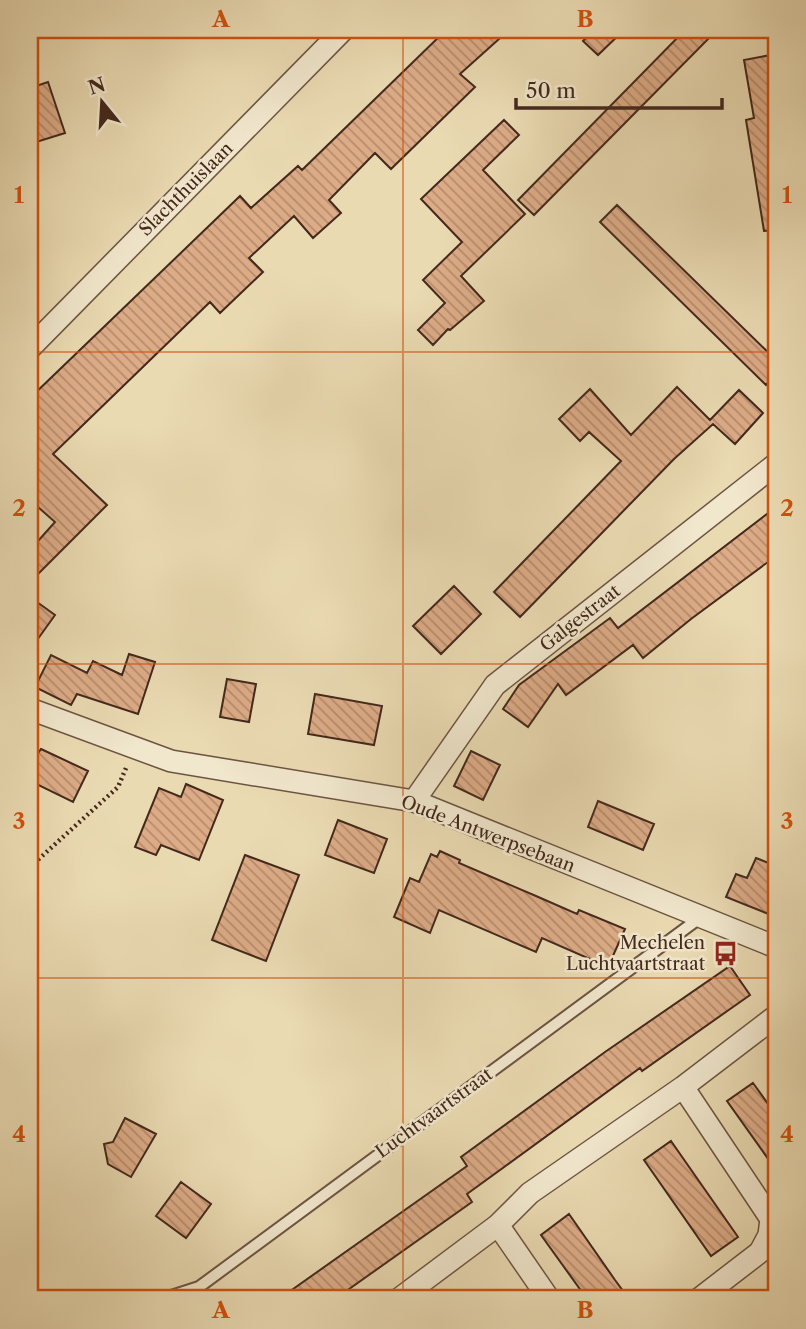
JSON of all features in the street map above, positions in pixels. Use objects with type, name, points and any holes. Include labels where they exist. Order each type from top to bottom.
[{"type":"street","name":"Slachthuislaan","points":[[30,348],[343,30]]},
{"type":"street","name":"Galgestraat","points":[[414,801],[495,685],[776,464]]},
{"type":"street","name":"Oude Antwerpsebaan","points":[[30,709],[171,761],[414,801],[776,947]]},
{"type":"street","points":[[400,1299],[498,1225],[530,1193],[683,1087],[776,1016]]},
{"type":"street","points":[[683,1087],[771,1219],[769,1235],[760,1252],[699,1299]]},
{"type":"street","points":[[498,1225],[549,1299]]},
{"type":"lane","name":"Luchtvaartstraat","points":[[162,1299],[199,1287],[701,917]]},
{"type":"path","points":[[30,867],[118,788],[134,747]]},
{"type":"building","points":[[446,30],[509,30],[460,74],[475,87],[391,169],[375,153],[329,200],[341,213],[313,238],[294,216],[249,258],[263,272],[220,313],[210,302],[53,454],[107,505],[30,582],[30,550],[55,522],[30,500],[30,398],[240,196],[251,208],[298,166],[302,170]]},
{"type":"building","points":[[594,30],[624,30],[598,55],[583,41]]},
{"type":"building","points":[[685,30],[717,30],[534,215],[518,200]]},
{"type":"building","points":[[776,54],[776,230],[764,231],[746,120],[754,118],[744,60]]},
{"type":"building","points":[[48,82],[65,133],[30,144],[30,88]]},
{"type":"building","points":[[504,120],[519,135],[483,170],[525,214],[461,276],[484,301],[448,329],[433,345],[418,330],[445,303],[423,280],[462,242],[421,199]]},
{"type":"building","points":[[617,205],[776,360],[776,374],[766,385],[600,222]]},
{"type":"building","points":[[677,387],[710,420],[739,390],[763,413],[735,444],[713,424],[674,459],[520,617],[494,592],[621,461],[589,432],[580,441],[559,419],[590,389],[631,435]]},
{"type":"building","points":[[776,507],[776,556],[643,658],[633,645],[566,695],[558,684],[528,727],[503,709],[519,685],[610,618],[618,628]]},
{"type":"building","points":[[454,586],[481,614],[441,654],[413,626]]},
{"type":"building","points":[[30,597],[55,615],[30,650]]},
{"type":"building","points":[[129,654],[155,662],[138,714],[77,694],[71,705],[35,687],[51,655],[87,673],[93,661],[122,675]]},
{"type":"building","points":[[227,679],[256,684],[249,722],[220,717]]},
{"type":"building","points":[[315,694],[382,706],[374,745],[308,734]]},
{"type":"building","points":[[41,749],[88,771],[73,802],[30,781],[30,753],[36,756]]},
{"type":"building","points":[[471,751],[500,765],[483,800],[454,786]]},
{"type":"building","points":[[186,784],[223,800],[199,860],[161,845],[156,855],[135,847],[159,788],[181,797]]},
{"type":"building","points":[[598,801],[654,824],[643,850],[588,827]]},
{"type":"building","points":[[338,820],[387,839],[374,873],[325,855]]},
{"type":"building","points":[[440,851],[460,860],[459,863],[577,914],[579,910],[625,929],[608,967],[542,938],[536,952],[439,910],[430,933],[394,917],[410,878],[419,882],[431,854],[437,857]]},
{"type":"building","points":[[245,855],[299,875],[266,961],[212,940]]},
{"type":"building","points":[[756,858],[776,866],[776,917],[726,897],[736,874],[747,878]]},
{"type":"building","points":[[730,966],[750,995],[642,1071],[640,1068],[467,1194],[472,1202],[335,1299],[279,1299],[467,1166],[461,1157],[605,1052]]},
{"type":"building","points":[[753,1083],[776,1115],[776,1170],[727,1101]]},
{"type":"building","points":[[125,1118],[156,1134],[131,1177],[108,1164],[104,1144],[113,1142]]},
{"type":"building","points":[[671,1141],[738,1237],[711,1256],[644,1160]]},
{"type":"building","points":[[181,1182],[211,1204],[186,1238],[156,1216]]},
{"type":"building","points":[[569,1214],[629,1299],[587,1299],[541,1235]]},
{"type":"place","name":"Mechelen Luchtvaartstraat","points":[[725,953]]}]
